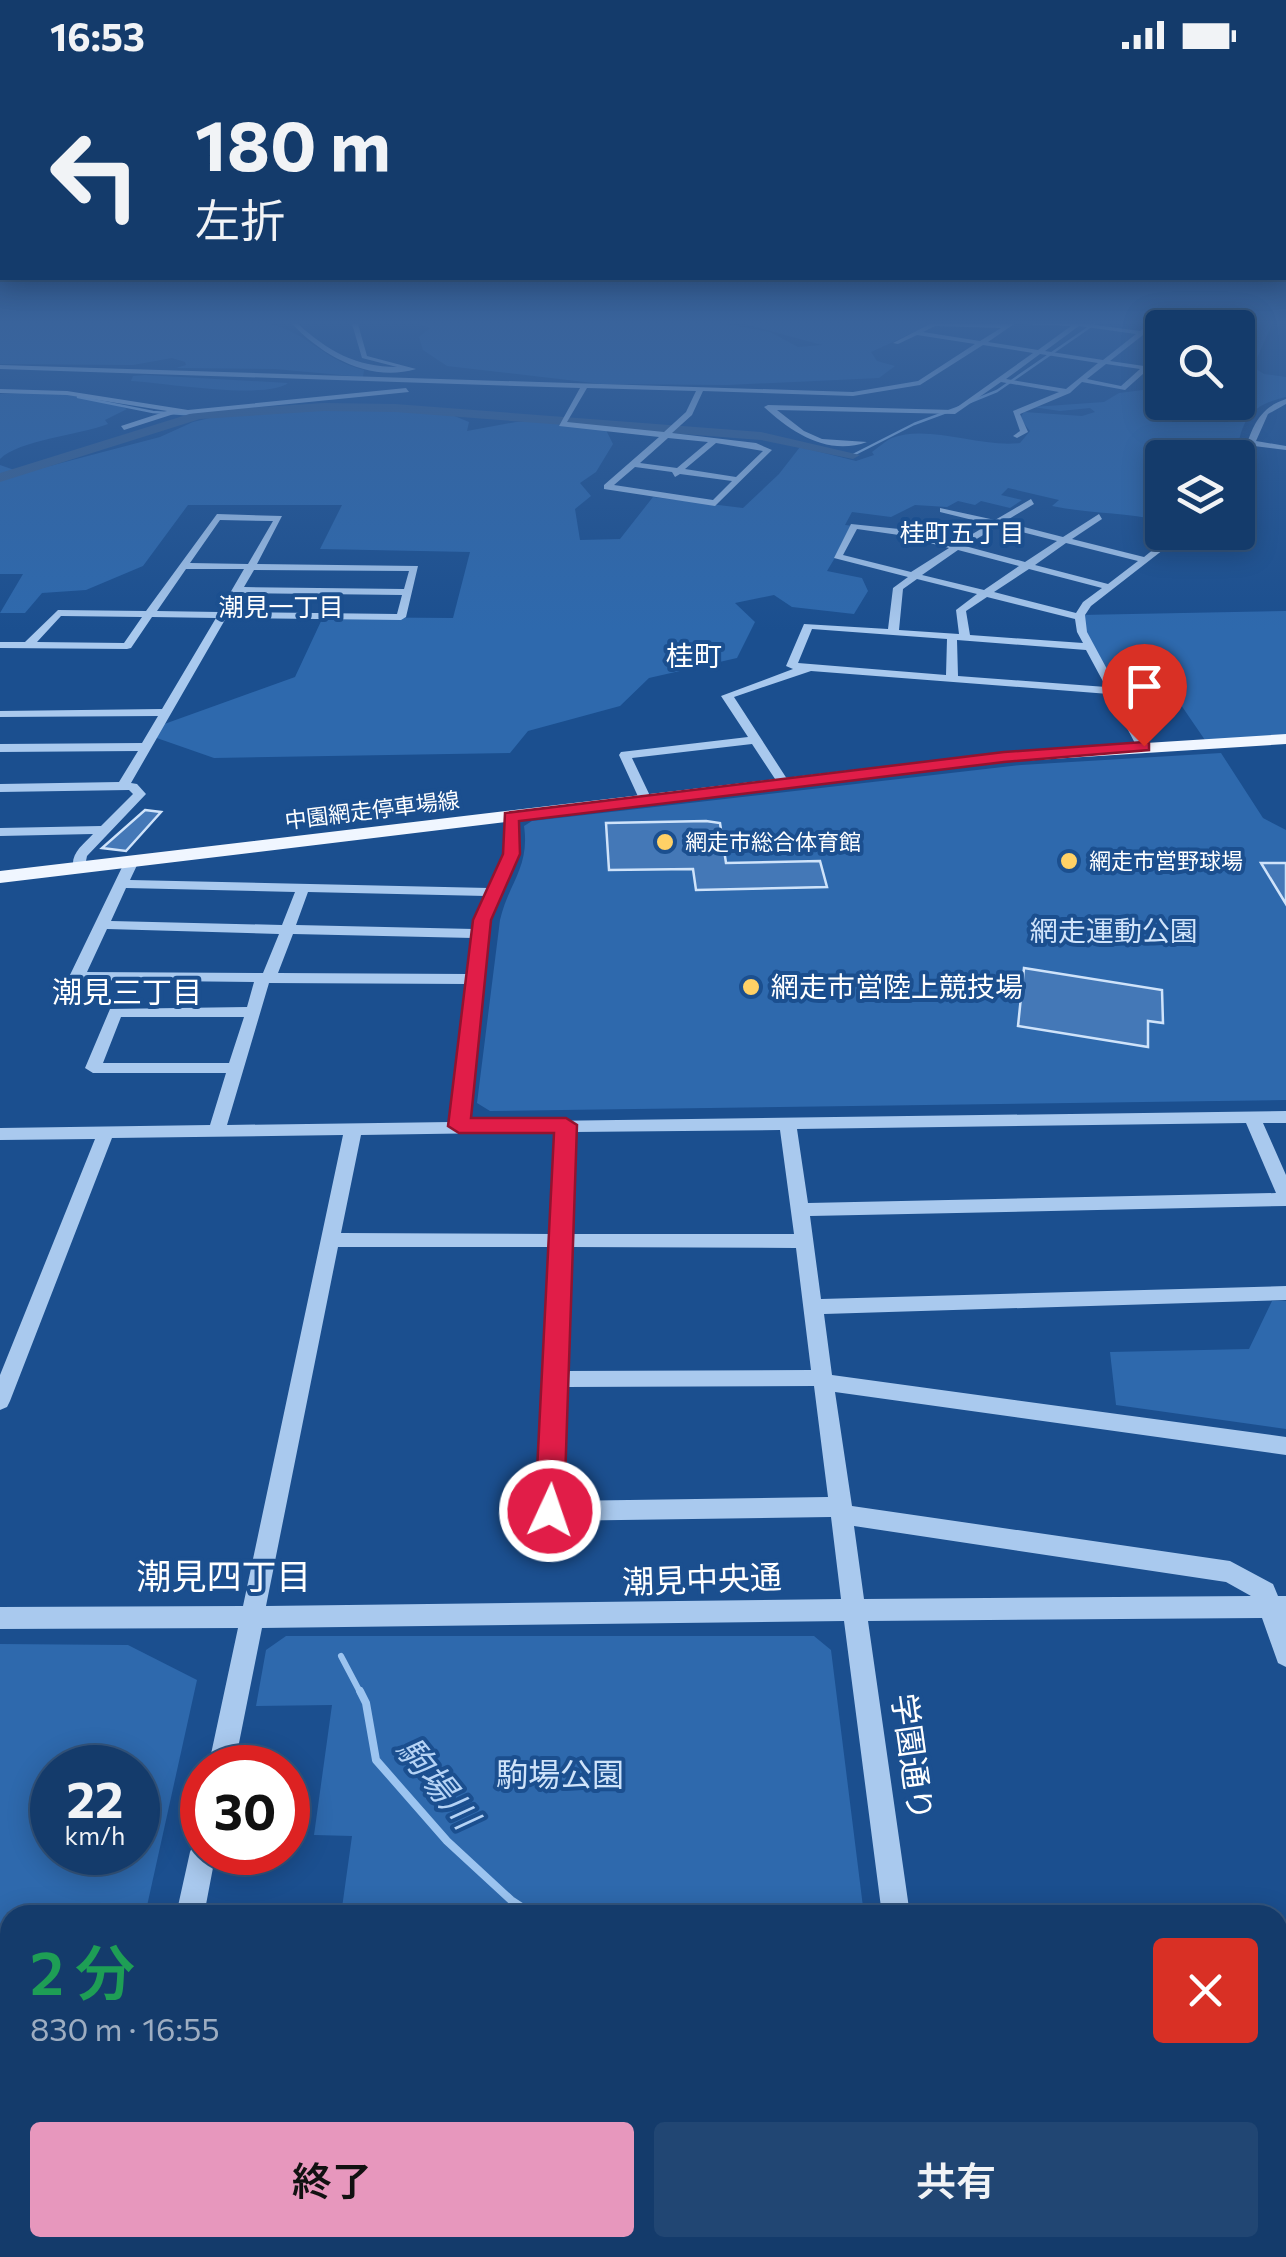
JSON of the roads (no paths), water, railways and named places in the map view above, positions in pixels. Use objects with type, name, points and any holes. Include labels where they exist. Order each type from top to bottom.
[{"type":"main road","name":"中園網走停車場線","points":[[0,878],[1004,757],[1286,740]]},
{"type":"street","points":[[124,428],[130,426]]},
{"type":"street","points":[[581,426],[666,435],[715,440],[768,449],[716,504],[607,487],[666,435],[675,426]]},
{"type":"street","points":[[790,426],[805,439],[842,444],[863,442]]},
{"type":"street","points":[[1017,436],[1024,432],[1021,426]]},
{"type":"street","points":[[652,494],[715,440]]},
{"type":"street","points":[[1255,444],[1286,448]]},
{"type":"street","points":[[633,464],[739,480]]},
{"type":"street","points":[[894,633],[898,588],[1032,502]]},
{"type":"street","points":[[944,510],[1146,560]]},
{"type":"street","points":[[0,646],[127,646],[218,517],[280,518],[123,786]]},
{"type":"street","points":[[952,678],[961,610],[1099,517]]},
{"type":"street","points":[[1079,618],[837,556],[854,526],[898,532],[1108,587]]},
{"type":"street","points":[[1144,746],[1079,618],[1080,610],[1159,550]]},
{"type":"street","points":[[28,645],[58,613],[400,618],[415,568],[184,566]]},
{"type":"street","points":[[237,590],[407,592]]},
{"type":"street","points":[[1091,646],[808,626],[791,666],[1114,691]]},
{"type":"street","points":[[783,782],[727,696],[808,668]]},
{"type":"street","points":[[0,714],[164,712]]},
{"type":"street","points":[[646,800],[626,755],[755,740]]},
{"type":"street","points":[[0,748],[145,746]]},
{"type":"street","points":[[0,788],[123,786],[133,787],[140,794],[80,855],[79,868]]},
{"type":"street","points":[[459,1126],[482,920],[512,854],[511,816]]},
{"type":"street","points":[[0,832],[104,830]]},
{"type":"street","points":[[132,861],[77,977],[478,979]]},
{"type":"street","points":[[118,884],[493,892]]},
{"type":"street","points":[[217,1131],[253,1012],[303,888]]},
{"type":"street","points":[[100,925],[481,934]]},
{"type":"street","points":[[236,1068],[93,1068],[116,1012],[253,1012]]},
{"type":"street","points":[[800,1210],[1286,1197],[1252,1117]]},
{"type":"street","points":[[0,1134],[1286,1117]]},
{"type":"street","name":"学園通り","points":[[788,1124],[895,1905]]},
{"type":"street","points":[[566,1125],[550,1511],[842,1511],[1230,1572],[1265,1592],[1278,1607],[1286,1654]]},
{"type":"street","points":[[226,1745],[353,1130]]},
{"type":"street","points":[[0,1401],[106,1132]]},
{"type":"street","points":[[330,1240],[804,1241]]},
{"type":"street","points":[[814,1307],[1286,1293]]},
{"type":"street","points":[[557,1379],[824,1380],[1286,1446]]},
{"type":"street","name":"潮見中央通","points":[[0,1618],[1278,1607]]},
{"type":"street","points":[[192,1905],[198,1875]]},
{"type":"waterway","points":[[0,478],[164,426]]},
{"type":"waterway","points":[[631,426],[761,436],[853,455]]},
{"type":"waterway","points":[[853,455],[910,426]]},
{"type":"waterway","name":"駒場川","points":[[341,1656],[361,1694]]},
{"type":"waterway","name":"駒場川","points":[[360,1691],[366,1703],[376,1760],[447,1841],[519,1905]]},
{"type":"place","name":"網走市総合体育館","points":[[665,842]]},
{"type":"place","name":"網走市営野球場","points":[[1069,861]]},
{"type":"place","name":"網走市営陸上競技場","points":[[751,987]]},
{"type":"district","name":"桂町五丁目","points":[[962,533]]},
{"type":"district","name":"潮見一丁目","points":[[281,607]]},
{"type":"district","name":"桂町","points":[[694,656]]},
{"type":"district","name":"潮見三丁目","points":[[127,993]]},
{"type":"district","name":"潮見四丁目","points":[[224,1577]]},
{"type":"park label","name":"網走運動公園","points":[[1114,931]]},
{"type":"park label","name":"駒場公園","points":[[560,1775]]}]
